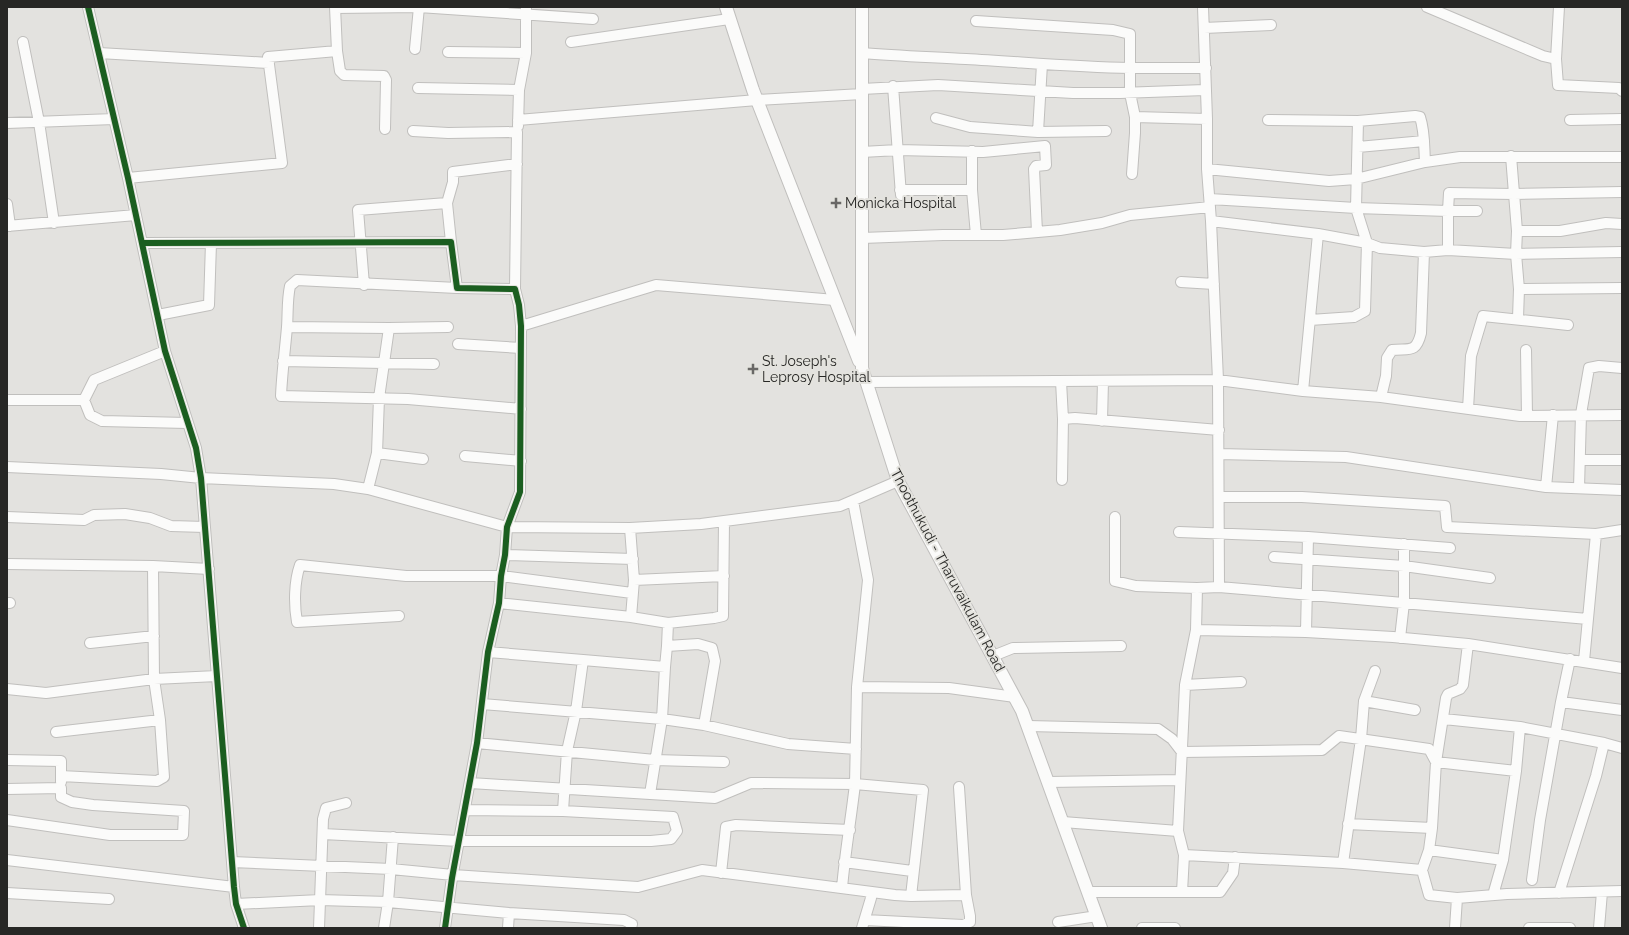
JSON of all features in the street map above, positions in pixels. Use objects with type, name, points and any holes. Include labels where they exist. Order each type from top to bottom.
[{"type":"main road","points":[[726,7],[757,100],[862,368]]},
{"type":"main road","name":"Thoothukudi - Tharuvaikulam Road","points":[[862,7],[862,368],[898,481],[1015,697],[1028,726],[1102,928]]},
{"type":"street","points":[[88,7],[128,178],[165,351],[196,448],[201,478],[204,526],[209,569],[234,887],[236,904],[244,928]]},
{"type":"street","points":[[385,129],[386,80],[384,76],[344,75],[340,71],[337,51],[335,7],[419,7],[526,10],[593,19]]},
{"type":"street","points":[[415,49],[419,7]]},
{"type":"street","points":[[1203,7],[1206,68],[1207,169],[1212,221],[1218,380],[1219,587]]},
{"type":"street","points":[[1427,7],[1543,56],[1556,59]]},
{"type":"street","points":[[1559,7],[1556,59],[1558,85],[1619,88],[1622,91]]},
{"type":"street","points":[[445,928],[477,743],[488,652],[499,603],[507,527],[520,492],[521,326],[519,305],[515,289],[517,132],[519,90],[526,53],[526,10]]},
{"type":"street","points":[[571,42],[729,19]]},
{"type":"street","points":[[976,21],[1113,30],[1130,34],[1130,93],[1135,117],[1132,174]]},
{"type":"street","points":[[1204,28],[1271,25]]},
{"type":"street","points":[[23,42],[38,122],[54,223]]},
{"type":"street","points":[[128,178],[282,163],[268,57],[337,51]]},
{"type":"street","points":[[448,52],[526,53]]},
{"type":"street","points":[[99,53],[269,63]]},
{"type":"street","points":[[862,53],[915,58],[965,59],[1130,68],[1206,68]]},
{"type":"street","points":[[1038,132],[1042,64]]},
{"type":"street","points":[[518,120],[862,92],[893,86],[938,85],[1040,92],[1130,93],[1206,90]]},
{"type":"street","points":[[893,86],[900,192],[972,190]]},
{"type":"street","points":[[418,88],[519,90]]},
{"type":"street","points":[[1268,120],[1358,121],[1415,116],[1420,117],[1424,141],[1425,162]]},
{"type":"street","points":[[1135,117],[1207,120]]},
{"type":"street","points":[[936,118],[970,127],[1038,132],[1106,131]]},
{"type":"street","points":[[7,123],[114,119]]},
{"type":"street","points":[[1570,120],[1622,119]]},
{"type":"street","points":[[1310,320],[1354,317],[1365,311],[1367,243],[1356,208],[1358,121]]},
{"type":"street","points":[[413,131],[517,132]]},
{"type":"street","points":[[1358,147],[1424,141]]},
{"type":"street","points":[[862,152],[898,150],[939,152],[1004,151],[1045,146],[1046,165],[1036,166],[1034,169],[1037,232]]},
{"type":"street","points":[[972,151],[972,190],[976,235]]},
{"type":"street","points":[[1511,156],[1519,289],[1518,318]]},
{"type":"street","points":[[1207,169],[1329,181],[1356,179],[1425,162],[1460,157],[1622,157]]},
{"type":"street","points":[[457,288],[447,203],[453,182],[453,172],[517,164]]},
{"type":"street","points":[[1448,250],[1449,193],[1514,194],[1622,192]]},
{"type":"street","points":[[364,285],[358,210],[447,203]]},
{"type":"street","points":[[862,238],[1003,235],[1060,230],[1102,223],[1130,215],[1210,203],[1477,211]]},
{"type":"street","points":[[7,204],[9,226],[136,215]]},
{"type":"street","points":[[1212,221],[1318,234],[1367,243],[1380,248],[1424,252],[1448,250],[1516,254],[1622,252]]},
{"type":"street","points":[[1516,232],[1560,230],[1606,223],[1622,224]]},
{"type":"street","points":[[1303,391],[1318,234]]},
{"type":"street","points":[[142,243],[451,242]]},
{"type":"street","points":[[158,316],[209,305],[211,243]]},
{"type":"street","points":[[1382,397],[1389,353],[1392,350],[1414,348],[1418,344],[1422,333],[1424,252]]},
{"type":"street","points":[[515,289],[364,285],[330,281],[297,280],[290,286],[287,301],[287,327],[281,396],[408,398],[521,409]]},
{"type":"street","points":[[1181,282],[1214,284]]},
{"type":"street","points":[[521,326],[656,285],[835,300]]},
{"type":"street","points":[[1519,289],[1622,288]]},
{"type":"street","points":[[1468,409],[1471,356],[1483,316],[1518,318],[1523,320],[1568,325]]},
{"type":"street","points":[[287,327],[448,327]]},
{"type":"street","points":[[368,489],[377,453],[379,398],[389,328]]},
{"type":"street","points":[[458,344],[521,348]]},
{"type":"street","points":[[1526,350],[1527,416]]},
{"type":"street","points":[[165,351],[94,380],[84,400],[90,415],[102,421],[187,423]]},
{"type":"street","points":[[283,361],[434,364]]},
{"type":"street","points":[[1579,488],[1581,460],[1581,414],[1589,368],[1599,366],[1622,368]]},
{"type":"street","points":[[866,382],[1218,380],[1303,391],[1382,397],[1527,416],[1581,414],[1622,415]]},
{"type":"street","points":[[1061,381],[1063,419],[1062,480]]},
{"type":"street","points":[[1102,421],[1103,381]]},
{"type":"street","points":[[7,400],[84,400]]},
{"type":"street","points":[[1546,487],[1553,415]]},
{"type":"street","points":[[1063,419],[1218,430]]},
{"type":"street","points":[[377,453],[424,459]]},
{"type":"street","points":[[1219,454],[1346,457],[1546,487],[1622,490]]},
{"type":"street","points":[[465,456],[521,461]]},
{"type":"street","points":[[1581,460],[1622,460]]},
{"type":"street","points":[[7,467],[334,484],[368,489],[507,527],[630,528],[701,524],[840,506],[898,481]]},
{"type":"street","points":[[1219,497],[1302,497],[1445,506],[1447,527],[1596,534],[1622,530]]},
{"type":"street","points":[[842,888],[846,842],[850,830],[855,784],[857,686],[868,580],[853,501]]},
{"type":"street","points":[[7,517],[84,520],[94,515],[125,514],[150,518],[171,526],[204,526]]},
{"type":"street","points":[[1115,517],[1115,581],[1136,586],[1197,588],[1219,587],[1588,619]]},
{"type":"street","points":[[499,603],[631,617],[668,623],[723,616],[724,521]]},
{"type":"street","points":[[630,528],[634,580],[631,617]]},
{"type":"street","points":[[1179,532],[1219,532],[1308,537],[1450,548]]},
{"type":"street","points":[[1584,661],[1596,534]]},
{"type":"street","points":[[1306,632],[1309,559],[1308,537]]},
{"type":"street","points":[[1400,638],[1404,603],[1404,544]]},
{"type":"street","points":[[505,556],[632,559]]},
{"type":"street","points":[[1274,557],[1404,566],[1490,578]]},
{"type":"street","points":[[7,564],[153,566],[209,569]]},
{"type":"street","points":[[61,776],[157,781],[164,778],[160,720],[154,679],[153,566]]},
{"type":"street","points":[[399,616],[297,622],[295,604],[297,574],[300,566],[406,576],[501,576],[632,593]]},
{"type":"street","points":[[634,580],[724,576]]},
{"type":"street","points":[[1182,892],[1184,855],[1178,831],[1180,780],[1185,685],[1196,630],[1197,588]]},
{"type":"street","points":[[650,794],[662,719],[668,623]]},
{"type":"street","points":[[1196,630],[1306,632],[1468,644],[1622,668]]},
{"type":"street","points":[[90,643],[154,636]]},
{"type":"street","points":[[667,646],[698,644],[712,648],[715,661],[704,725]]},
{"type":"street","points":[[1468,644],[1463,685],[1460,689],[1448,694],[1436,762],[1432,828],[1428,850],[1422,870],[1428,895],[1457,898],[1493,895],[1622,891]]},
{"type":"street","points":[[993,656],[1012,648],[1121,646]]},
{"type":"street","points":[[488,652],[665,667]]},
{"type":"street","points":[[1532,880],[1540,820],[1570,659]]},
{"type":"street","points":[[563,811],[567,751],[576,711],[583,660]]},
{"type":"street","points":[[1343,863],[1361,739],[1364,701],[1375,671]]},
{"type":"street","points":[[7,689],[46,693],[154,679],[217,676]]},
{"type":"street","points":[[1185,685],[1241,682]]},
{"type":"street","points":[[857,686],[949,688],[1015,697]]},
{"type":"street","points":[[1364,701],[1416,710]]},
{"type":"street","points":[[1561,702],[1622,710]]},
{"type":"street","points":[[482,704],[662,719],[704,725],[788,744],[856,749]]},
{"type":"street","points":[[1444,719],[1520,727],[1622,748]]},
{"type":"street","points":[[56,732],[160,720]]},
{"type":"street","points":[[1028,726],[1158,729],[1172,738],[1182,752]]},
{"type":"street","points":[[1493,895],[1503,860],[1516,771],[1520,727]]},
{"type":"street","points":[[1182,752],[1322,750],[1339,736],[1429,749],[1436,762]]},
{"type":"street","points":[[477,743],[655,760],[724,762]]},
{"type":"street","points":[[1559,893],[1596,776],[1604,744]]},
{"type":"street","points":[[7,760],[61,761],[61,798],[72,802],[93,805],[184,811],[183,835],[110,835],[7,820]]},
{"type":"street","points":[[1436,762],[1516,771]]},
{"type":"street","points":[[1048,782],[1180,780]]},
{"type":"street","points":[[470,783],[715,798],[751,783],[855,784],[923,790],[910,896]]},
{"type":"street","points":[[870,892],[871,898],[864,924],[963,927],[970,922],[966,895],[959,787]]},
{"type":"street","points":[[7,789],[61,788]]},
{"type":"street","points":[[319,928],[323,819],[326,808],[346,803]]},
{"type":"street","points":[[323,834],[459,841],[651,841],[671,839],[677,831],[673,817],[563,811],[465,810]]},
{"type":"street","points":[[1063,822],[1178,831]]},
{"type":"street","points":[[1348,824],[1432,828]]},
{"type":"street","points":[[722,873],[726,827],[736,825],[850,830]]},
{"type":"street","points":[[384,928],[388,902],[393,837]]},
{"type":"street","points":[[1428,850],[1503,860]]},
{"type":"street","points":[[1184,855],[1343,863],[1422,870]]},
{"type":"street","points":[[1088,892],[1220,892],[1233,873],[1235,857]]},
{"type":"street","points":[[7,860],[234,887]]},
{"type":"street","points":[[232,862],[391,869],[453,875],[638,887],[702,870],[910,896],[966,895]]},
{"type":"street","points":[[844,862],[912,871]]},
{"type":"street","points":[[1599,928],[1602,892]]},
{"type":"street","points":[[7,893],[109,899]]},
{"type":"street","points":[[1455,928],[1457,898]]},
{"type":"street","points":[[236,904],[320,900],[388,902],[510,913],[624,920],[632,924],[631,928]]},
{"type":"street","points":[[508,928],[510,913]]},
{"type":"street","points":[[1058,922],[1097,916]]},
{"type":"street","points":[[1142,928],[1175,928]]},
{"type":"street","points":[[1529,928],[1570,928]]},
{"type":"cycle path","points":[[88,7],[128,178],[165,351],[196,448],[201,478],[234,887],[236,904],[244,928]]},
{"type":"cycle path","points":[[142,243],[451,242],[457,288],[515,289],[519,305],[521,326],[520,492],[507,527],[499,603],[488,652],[477,743],[452,878],[445,928]]},
{"type":"place","name":"Monicka Hospital","points":[[836,203]]},
{"type":"place","name":"St. Joseph's Leprosy Hospital","points":[[753,369]]}]
